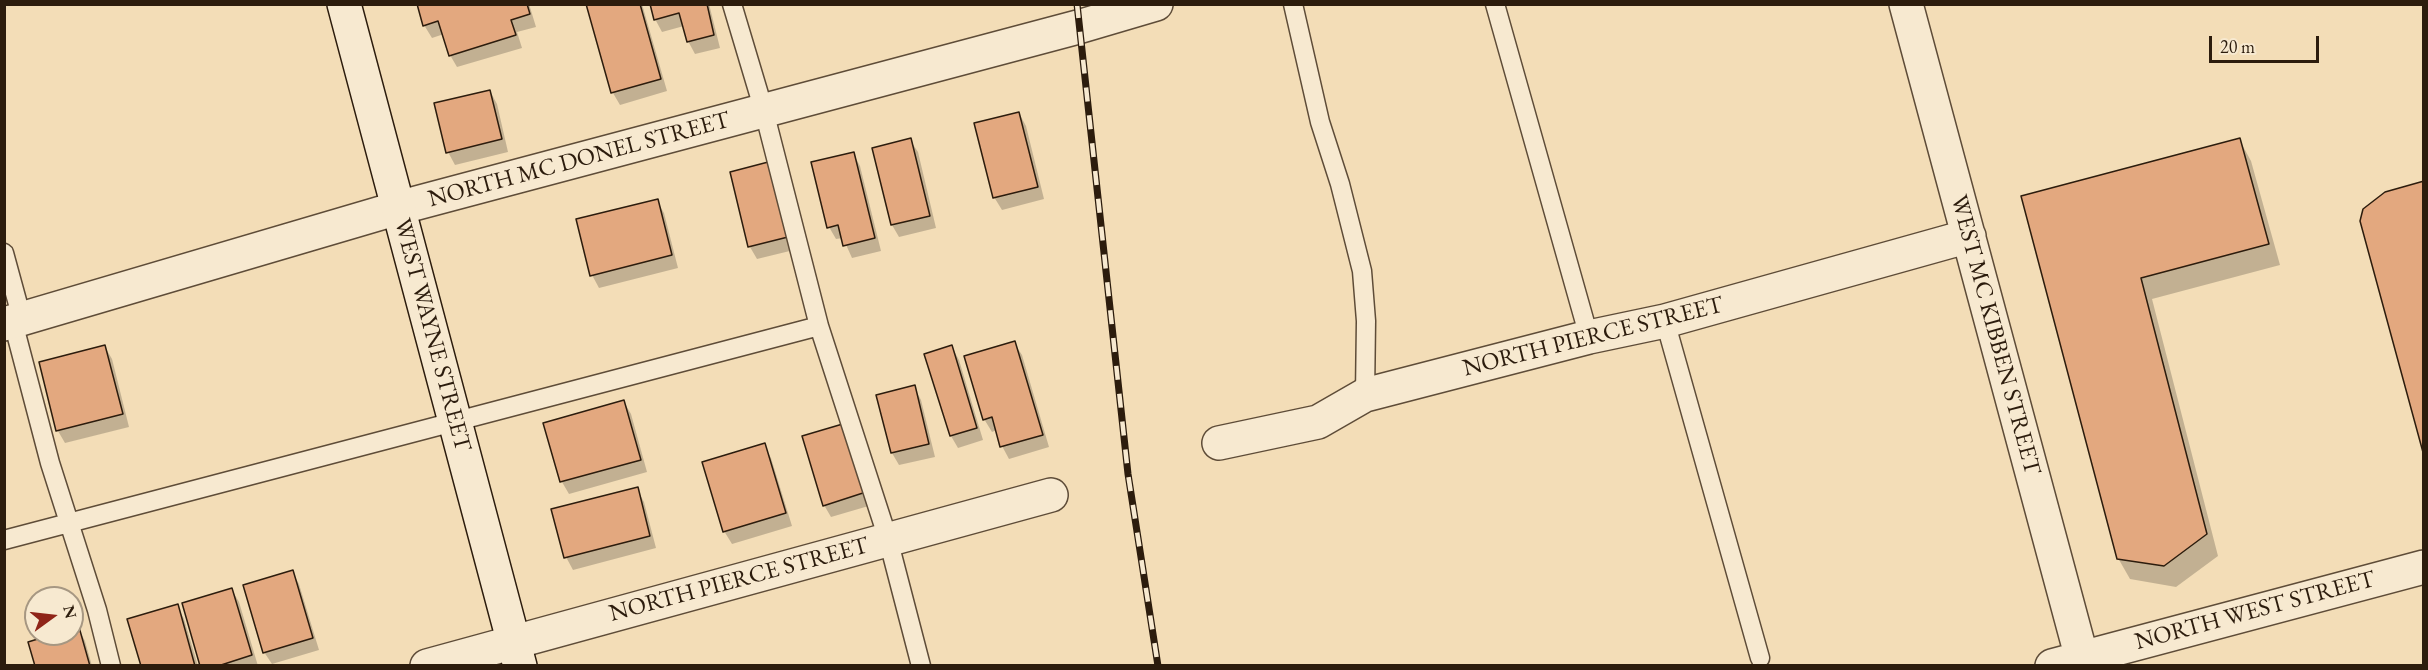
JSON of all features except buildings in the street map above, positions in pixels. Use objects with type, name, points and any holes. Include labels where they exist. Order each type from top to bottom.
[{"type":"street","name":"WEST WAYNE STREET","points":[[344,4],[517,654]]},
{"type":"street","name":"NORTH MC DONEL STREET","points":[[13,322],[398,208],[1156,4]]},
{"type":"street","name":"WEST MC KIBBEN STREET","points":[[1906,4],[1969,236],[2072,663]]},
{"type":"street","name":"NORTH PIERCE STREET","points":[[1219,443],[1318,422],[1365,394],[1588,337],[1665,321],[1969,236]]},
{"type":"street","name":"NORTH PIERCE STREET","points":[[426,666],[517,654],[888,539],[1051,495]]},
{"type":"street","name":"NORTH WEST STREET","points":[[2072,663],[2424,567]]},
{"type":"lane","points":[[732,4],[764,111],[819,326],[888,539],[921,666]]},
{"type":"lane","points":[[1293,4],[1320,122],[1340,184],[1362,271],[1366,321],[1365,394]]},
{"type":"lane","points":[[1495,4],[1588,337]]},
{"type":"lane","points":[[4,254],[13,322],[50,463],[97,610],[111,666]]},
{"type":"lane","points":[[1665,321],[1760,658]]},
{"type":"lane","points":[[4,540],[819,326]]},
{"type":"railway","points":[[1077,4],[1128,474],[1158,666]]}]
